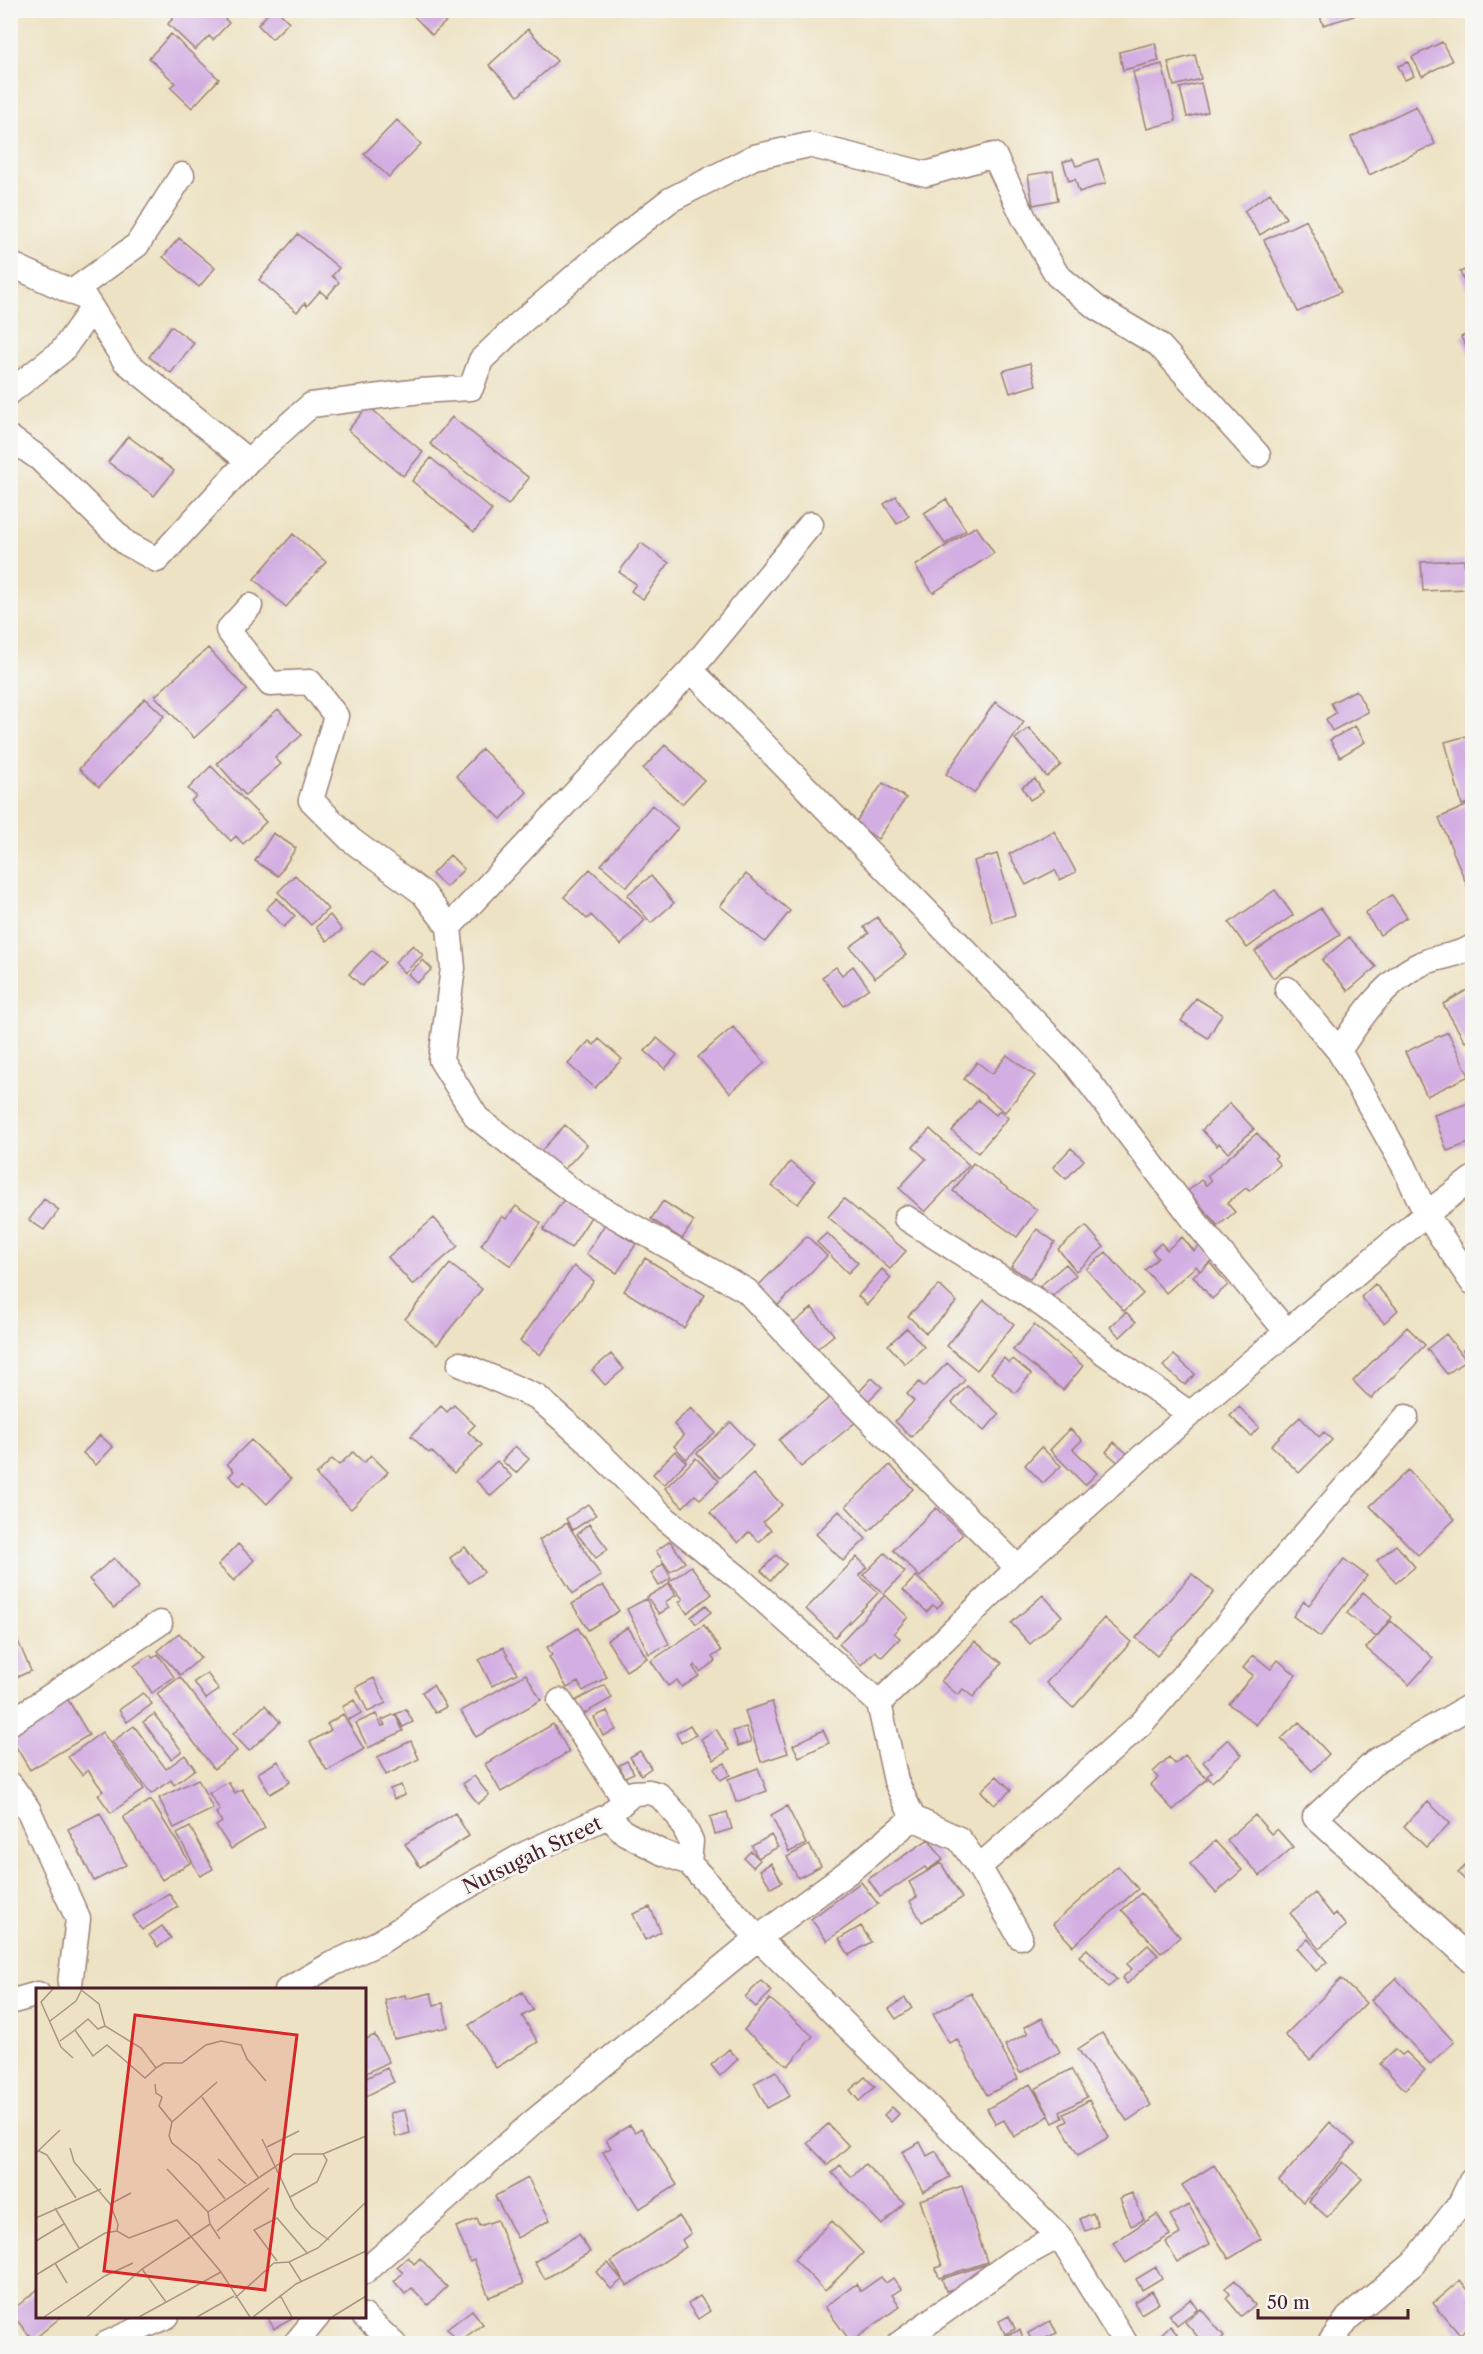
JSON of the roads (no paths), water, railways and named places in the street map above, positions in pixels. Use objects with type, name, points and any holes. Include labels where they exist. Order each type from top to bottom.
[{"type":"street","points":[[10,438],[40,459],[126,543],[158,561],[248,461],[311,405],[420,391],[471,388],[481,360],[512,330],[670,200],[754,157],[809,145],[926,174],[994,154],[1024,218],[1058,275],[1097,308],[1158,344],[1258,455]]},
{"type":"street","points":[[72,292],[137,245],[182,175]]},
{"type":"street","points":[[10,264],[85,298],[125,361],[248,461]]},
{"type":"street","points":[[10,392],[62,351],[92,309]]},
{"type":"street","points":[[449,927],[691,670],[811,524]]},
{"type":"street","points":[[250,606],[228,630],[270,684],[310,682],[336,716],[311,800],[351,840],[423,893],[449,927],[453,968],[441,1060],[477,1118],[576,1194],[747,1291],[822,1372],[1018,1568]]},
{"type":"street","points":[[691,670],[1073,1061],[1198,1225],[1287,1332]]},
{"type":"street","points":[[1339,1051],[1363,1015],[1396,981],[1422,963],[1473,947]]},
{"type":"street","points":[[1287,989],[1339,1051],[1404,1166],[1426,1214],[1473,1282]]},
{"type":"street","points":[[879,1704],[1018,1568],[1191,1414],[1426,1214],[1473,1179]]},
{"type":"street","points":[[906,1218],[1043,1305],[1106,1354],[1191,1414]]},
{"type":"street","points":[[460,1364],[537,1397],[584,1438],[666,1519],[740,1579],[879,1704],[896,1781],[913,1818],[959,1839],[979,1867],[1020,1937]]},
{"type":"street","points":[[979,1867],[1141,1724],[1406,1418]]},
{"type":"street","points":[[10,1723],[160,1623]]},
{"type":"street","points":[[560,1701],[616,1808],[633,1793],[649,1792],[659,1795],[679,1817],[691,1841],[688,1863]]},
{"type":"street","points":[[1473,1704],[1377,1760],[1315,1817],[1473,1961]]},
{"type":"street","points":[[10,1784],[28,1809],[78,1919],[69,1988]]},
{"type":"street","name":"Nutsugah Street","points":[[289,1988],[330,1965],[380,1942],[456,1893],[525,1854],[616,1808],[625,1833],[688,1863],[758,1938],[1059,2236],[1126,2343]]},
{"type":"street","points":[[366,2270],[533,2122],[758,1938],[849,1872],[913,1818]]},
{"type":"street","points":[[10,2002],[36,1995]]},
{"type":"street","points":[[1329,2343],[1348,2318],[1413,2264],[1460,2205],[1473,2179]]},
{"type":"street","points":[[899,2343],[1013,2261],[1059,2236]]},
{"type":"street","points":[[106,2343],[162,2318]]},
{"type":"street","points":[[295,2343],[316,2318]]},
{"type":"street","points":[[366,2318],[394,2343]]}]
